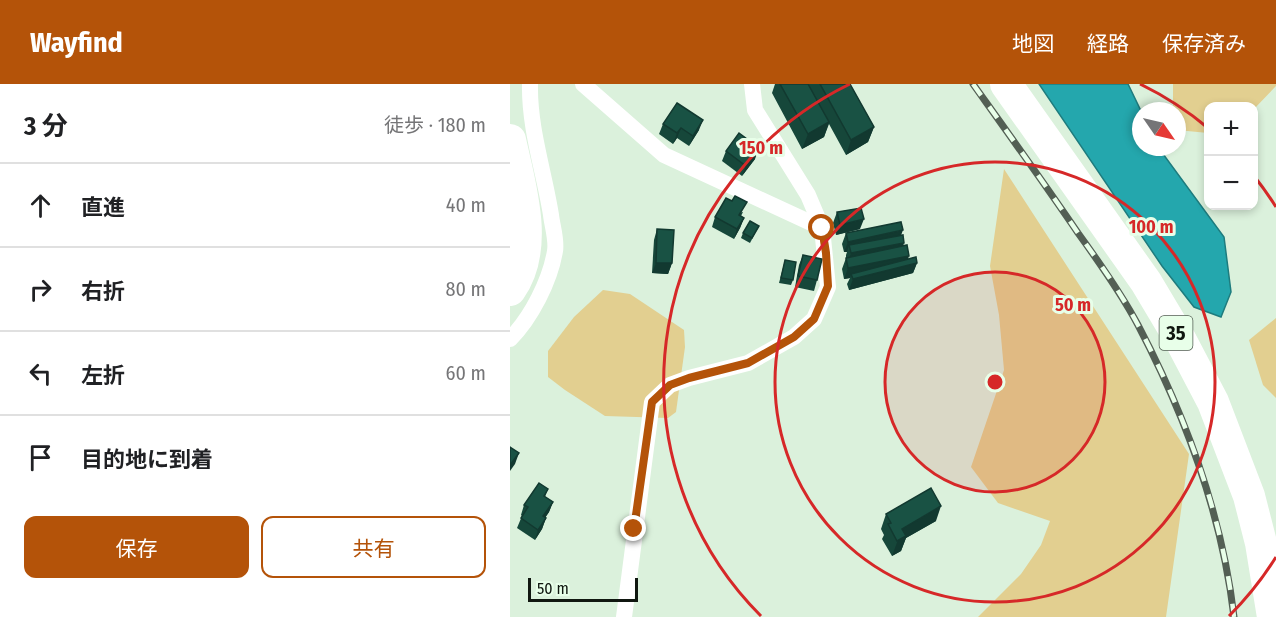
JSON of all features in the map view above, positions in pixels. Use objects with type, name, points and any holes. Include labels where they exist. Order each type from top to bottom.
[{"type":"highway","name":"35","points":[[1006,84],[1146,282],[1180,339],[1213,402],[1249,496],[1261,543],[1274,614]]},
{"type":"highway","points":[[510,140],[526,226],[524,252],[516,281],[510,290]]},
{"type":"highway","points":[[510,206],[512,234],[510,250]]},
{"type":"street","points":[[510,339],[517,332],[541,293],[556,249],[545,179],[529,110],[530,84]]},
{"type":"street","points":[[583,84],[664,155],[822,228]]},
{"type":"street","points":[[624,617],[652,402],[670,385],[748,363],[794,337],[814,319],[828,286],[822,228],[808,195],[755,110],[752,84]]},
{"type":"shaded area","points":[[1173,84],[1276,84],[1258,105],[1258,102],[1204,102],[1204,133],[1186,131],[1186,102],[1173,102]]},
{"type":"shaded area","points":[[1004,169],[1189,454],[1166,617],[978,617],[1021,574],[1041,545],[1050,521],[998,503],[971,467],[1004,370],[999,315],[990,266]]},
{"type":"shaded area","points":[[603,290],[630,294],[684,330],[685,347],[676,412],[668,418],[605,416],[548,377],[548,351],[574,317]]},
{"type":"shaded area","points":[[1276,318],[1276,398],[1263,385],[1249,340]]},
{"type":"water","points":[[1039,84],[1128,84],[1137,102],[1132,102],[1132,156],[1165,156],[1224,237],[1231,292],[1221,317],[1194,307],[1162,266]]},
{"type":"building","points":[[780,84],[808,84],[829,122],[808,134]]},
{"type":"building","points":[[820,84],[850,84],[874,127],[851,140]]},
{"type":"building","points":[[677,103],[703,120],[693,136],[681,128],[677,133],[663,124]]},
{"type":"building","points":[[739,133],[759,148],[746,166],[726,151]]},
{"type":"building","points":[[735,196],[747,202],[739,215],[744,218],[737,229],[715,217],[726,198],[732,201]]},
{"type":"building","points":[[861,208],[864,219],[840,225],[837,212]]},
{"type":"building","points":[[750,221],[759,226],[752,238],[743,233]]},
{"type":"building","points":[[901,222],[903,230],[848,242],[846,233]]},
{"type":"building","points":[[657,229],[674,230],[672,263],[656,263]]},
{"type":"building","points":[[903,235],[904,243],[851,253],[849,245]]},
{"type":"building","points":[[907,245],[909,256],[848,268],[846,258]]},
{"type":"building","points":[[803,255],[822,259],[817,280],[798,276]]},
{"type":"building","points":[[916,257],[917,263],[853,279],[851,274]]},
{"type":"building","points":[[785,260],[796,262],[793,280],[781,278]]},
{"type":"building","points":[[510,447],[519,453],[510,465]]},
{"type":"building","points":[[539,483],[548,489],[544,496],[553,502],[543,516],[546,518],[538,530],[521,518],[528,507],[524,505]]},
{"type":"building","points":[[931,488],[941,506],[902,529],[906,536],[897,541],[888,524],[891,523],[886,514]]},
{"type":"railway","points":[[973,84],[1110,278],[1155,360],[1172,395],[1200,466],[1221,540],[1234,617]]},
{"type":"route","points":[[634,529],[652,402],[670,385],[748,363],[794,337],[814,319],[828,286],[822,228]]}]
